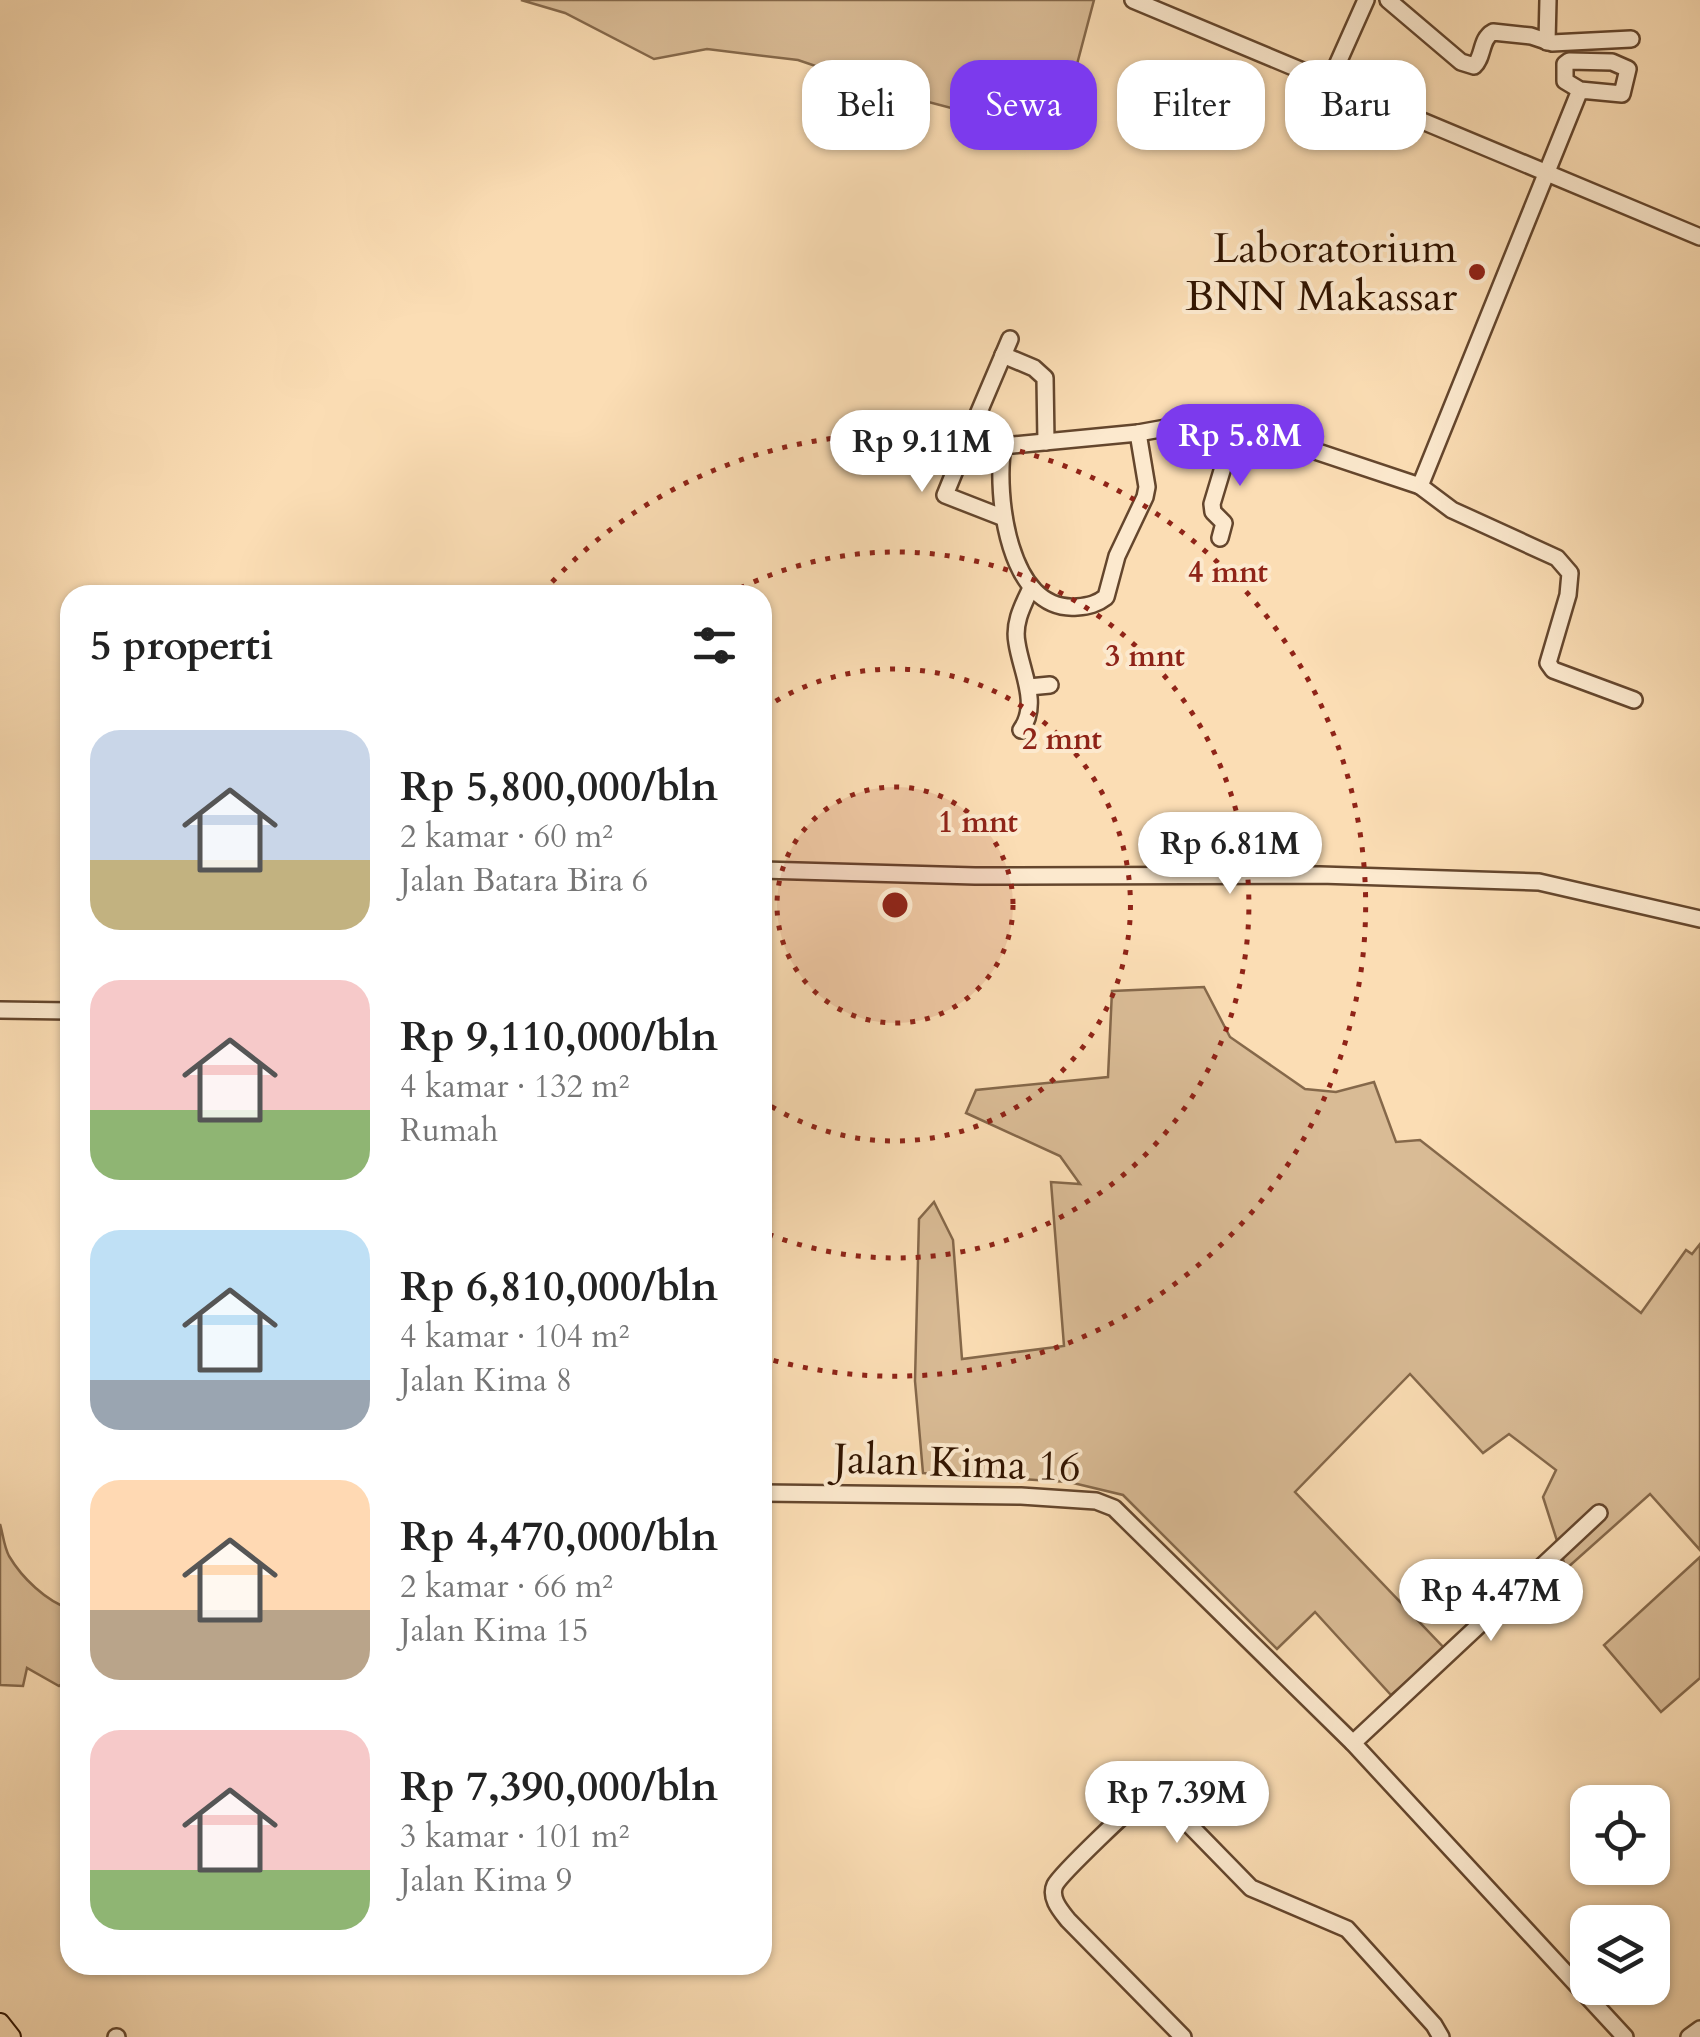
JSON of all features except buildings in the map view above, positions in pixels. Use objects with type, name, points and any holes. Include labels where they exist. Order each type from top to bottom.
[{"type":"main road","points":[[0,2023],[11,2037]]},
{"type":"street","points":[[1133,0],[1285,64]]},
{"type":"street","points":[[1340,60],[1366,0]]},
{"type":"street","points":[[1547,42],[1548,0]]},
{"type":"street","points":[[1397,4],[1469,65],[1476,65],[1490,32],[1547,42],[1631,39]]},
{"type":"street","points":[[1420,486],[1580,90]]},
{"type":"street","points":[[1426,124],[1700,237]]},
{"type":"street","points":[[1004,518],[945,495],[1006,347],[1044,378],[1046,442]]},
{"type":"street","points":[[976,419],[1003,446],[1138,433],[1199,422],[1236,424],[1420,486],[1452,510],[1557,558],[1570,574],[1568,595],[1548,664],[1553,670],[1634,700]]},
{"type":"street","points":[[1220,538],[1224,522],[1213,512],[1212,504],[1236,424]]},
{"type":"street","points":[[1003,446],[999,483],[1004,518],[1020,568],[1032,588],[1056,606],[1096,604],[1106,597],[1116,556],[1145,497],[1147,487],[1138,433]]},
{"type":"street","points":[[1022,730],[1027,720],[1029,687],[1016,642],[1019,614],[1032,588]]},
{"type":"street","points":[[1029,687],[1050,686]]},
{"type":"street","points":[[772,870],[974,876],[1320,875],[1538,882],[1700,919]]},
{"type":"street","points":[[0,1010],[60,1011]]},
{"type":"street","name":"Jalan Kima 16","points":[[772,1494],[1020,1496],[1105,1503],[1114,1508],[1352,1743],[1625,2037]]},
{"type":"street","points":[[1352,1743],[1599,1513]]},
{"type":"street","points":[[1183,2037],[1068,1920],[1054,1894],[1055,1885],[1137,1803],[1150,1797],[1167,1802],[1251,1888],[1347,1929],[1434,2024],[1441,2037]]},
{"type":"street","points":[[1689,2037],[1700,2029]]},
{"type":"shaded area","points":[[521,0],[1094,0],[1078,60],[950,60],[950,108],[930,102],[930,60],[802,61],[707,49],[654,59],[565,13]]},
{"type":"shaded area","points":[[1204,987],[1230,1037],[1305,1089],[1336,1092],[1374,1082],[1396,1142],[1420,1140],[1641,1313],[1686,1250],[1692,1254],[1700,1244],[1700,1550],[1650,1494],[1566,1569],[1543,1497],[1556,1470],[1509,1434],[1483,1453],[1410,1374],[1295,1492],[1445,1649],[1391,1695],[1315,1612],[1277,1649],[1123,1495],[1069,1482],[923,1473],[915,1381],[919,1219],[934,1202],[953,1240],[962,1359],[1064,1346],[1051,1182],[1080,1184],[1060,1156],[966,1113],[976,1090],[1108,1077],[1112,991]]},
{"type":"shaded area","points":[[0,1524],[7,1552],[21,1572],[35,1588],[60,1604],[60,1685],[27,1668],[23,1686],[0,1685]]},
{"type":"shaded area","points":[[1700,1557],[1700,1678],[1661,1712],[1604,1645]]},
{"type":"place","name":"Laboratorium BNN Makassar","points":[[1477,272]]}]
